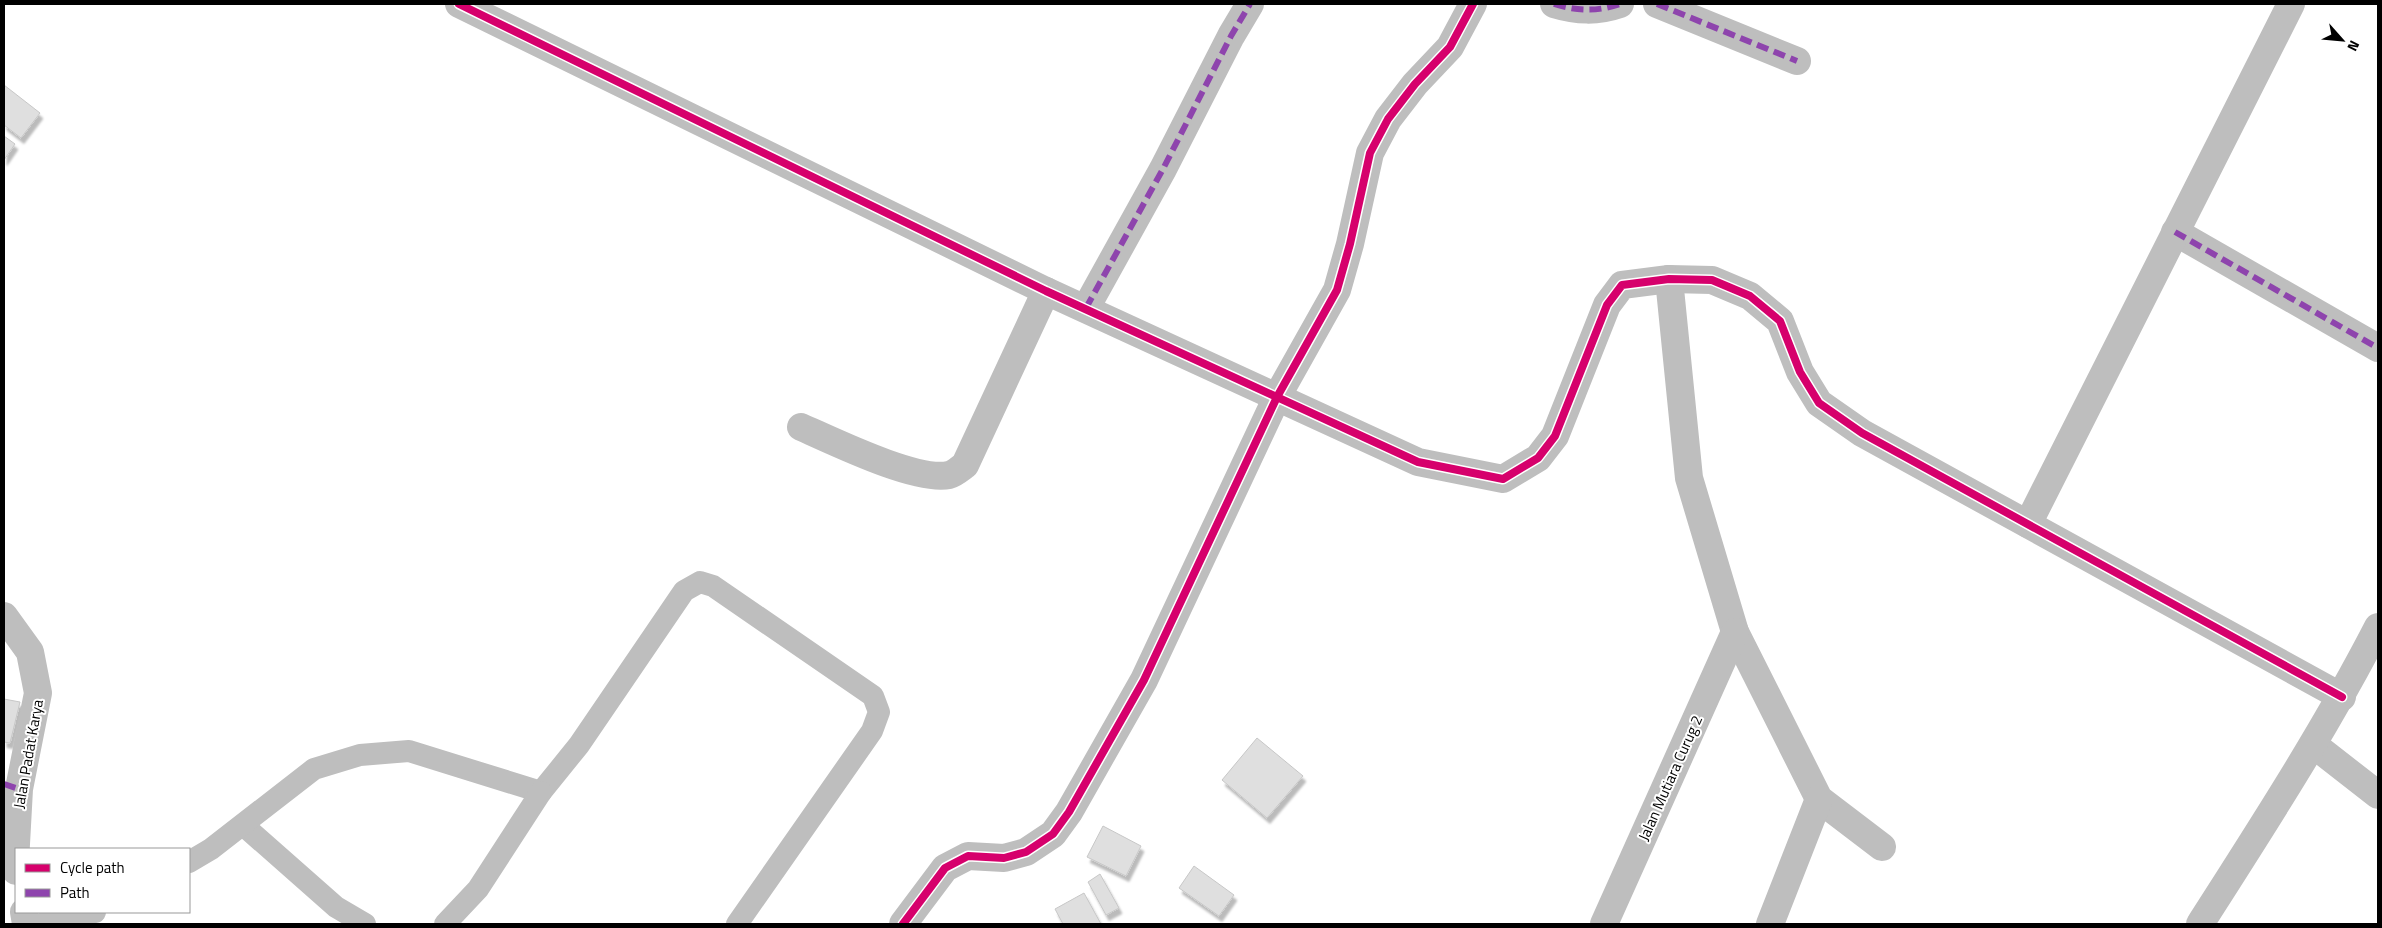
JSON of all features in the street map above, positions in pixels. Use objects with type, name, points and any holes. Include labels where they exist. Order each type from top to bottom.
[{"type":"street","points":[[459,4],[1046,291],[1418,462],[1503,479],[1538,458],[1555,436],[1607,305],[1622,285],[1669,279],[1712,280],[1750,296],[1780,321],[1800,372],[1819,403],[1862,433],[2342,697]]},
{"type":"street","points":[[1086,308],[1163,169],[1231,36],[1250,4]]},
{"type":"street","points":[[903,924],[945,868],[968,856],[1004,858],[1026,852],[1053,834],[1069,812],[1144,680],[1277,397],[1316,331],[1337,290],[1350,244],[1370,153],[1388,119],[1415,84],[1450,47],[1473,4]]},
{"type":"street","points":[[1554,4],[1570,9],[1599,11],[1620,4]]},
{"type":"street","points":[[1657,4],[1797,62]]},
{"type":"street","points":[[2028,524],[2291,4]]},
{"type":"street","points":[[2175,232],[2378,348]]},
{"type":"street","points":[[1669,279],[1690,478],[1735,632],[1819,799],[1882,847]]},
{"type":"street","points":[[802,427],[854,450],[920,474],[949,475],[965,465],[1046,291]]},
{"type":"street","name":"Jalan Padat Karya","points":[[4,616],[30,652],[38,693],[11,786],[15,862]]},
{"type":"street","points":[[2200,924],[2314,745],[2342,697],[2378,627]]},
{"type":"street","name":"Jalan Mutiara Curug 2","points":[[1604,924],[1735,632]]},
{"type":"street","points":[[2314,745],[2378,795]]},
{"type":"street","points":[[1770,924],[1819,799]]},
{"type":"lane","points":[[446,924],[478,889],[541,792],[579,745],[684,591],[700,582],[713,586],[873,696],[879,712],[872,732],[737,924]]},
{"type":"lane","points":[[190,861],[211,849],[314,769],[360,755],[408,751],[541,792]]},
{"type":"lane","points":[[242,825],[336,907],[365,924]]},
{"type":"lane","points":[[41,924],[91,913]]},
{"type":"building","points":[[4,85],[40,113],[21,138],[4,125]]},
{"type":"building","points":[[4,136],[15,144],[4,160]]},
{"type":"building","points":[[4,699],[20,702],[10,743],[4,742]]},
{"type":"building","points":[[1257,738],[1303,776],[1267,818],[1222,780]]},
{"type":"building","points":[[1103,826],[1141,846],[1126,876],[1087,857]]},
{"type":"building","points":[[1194,866],[1234,895],[1219,916],[1179,888]]},
{"type":"building","points":[[1100,874],[1119,908],[1106,915],[1088,882]]},
{"type":"building","points":[[1084,893],[1101,924],[1063,924],[1055,909]]},
{"type":"marked path","points":[[1086,308],[1163,169],[1231,36],[1250,4]]},
{"type":"marked path","points":[[1554,4],[1587,10],[1620,4]]},
{"type":"marked path","points":[[1657,4],[1797,61]]},
{"type":"marked path","points":[[2175,232],[2378,348]]},
{"type":"marked path","points":[[4,784],[19,789]]},
{"type":"cycle path","points":[[459,4],[1046,291],[1418,462],[1503,479],[1538,458],[1555,436],[1607,305],[1622,285],[1669,279],[1712,280],[1750,296],[1780,321],[1800,372],[1819,403],[1862,433],[2342,697]]},
{"type":"cycle path","points":[[903,924],[945,868],[968,856],[1004,858],[1026,852],[1053,834],[1069,812],[1144,680],[1277,397],[1337,290],[1350,244],[1370,153],[1388,119],[1415,84],[1450,47],[1473,4]]}]
